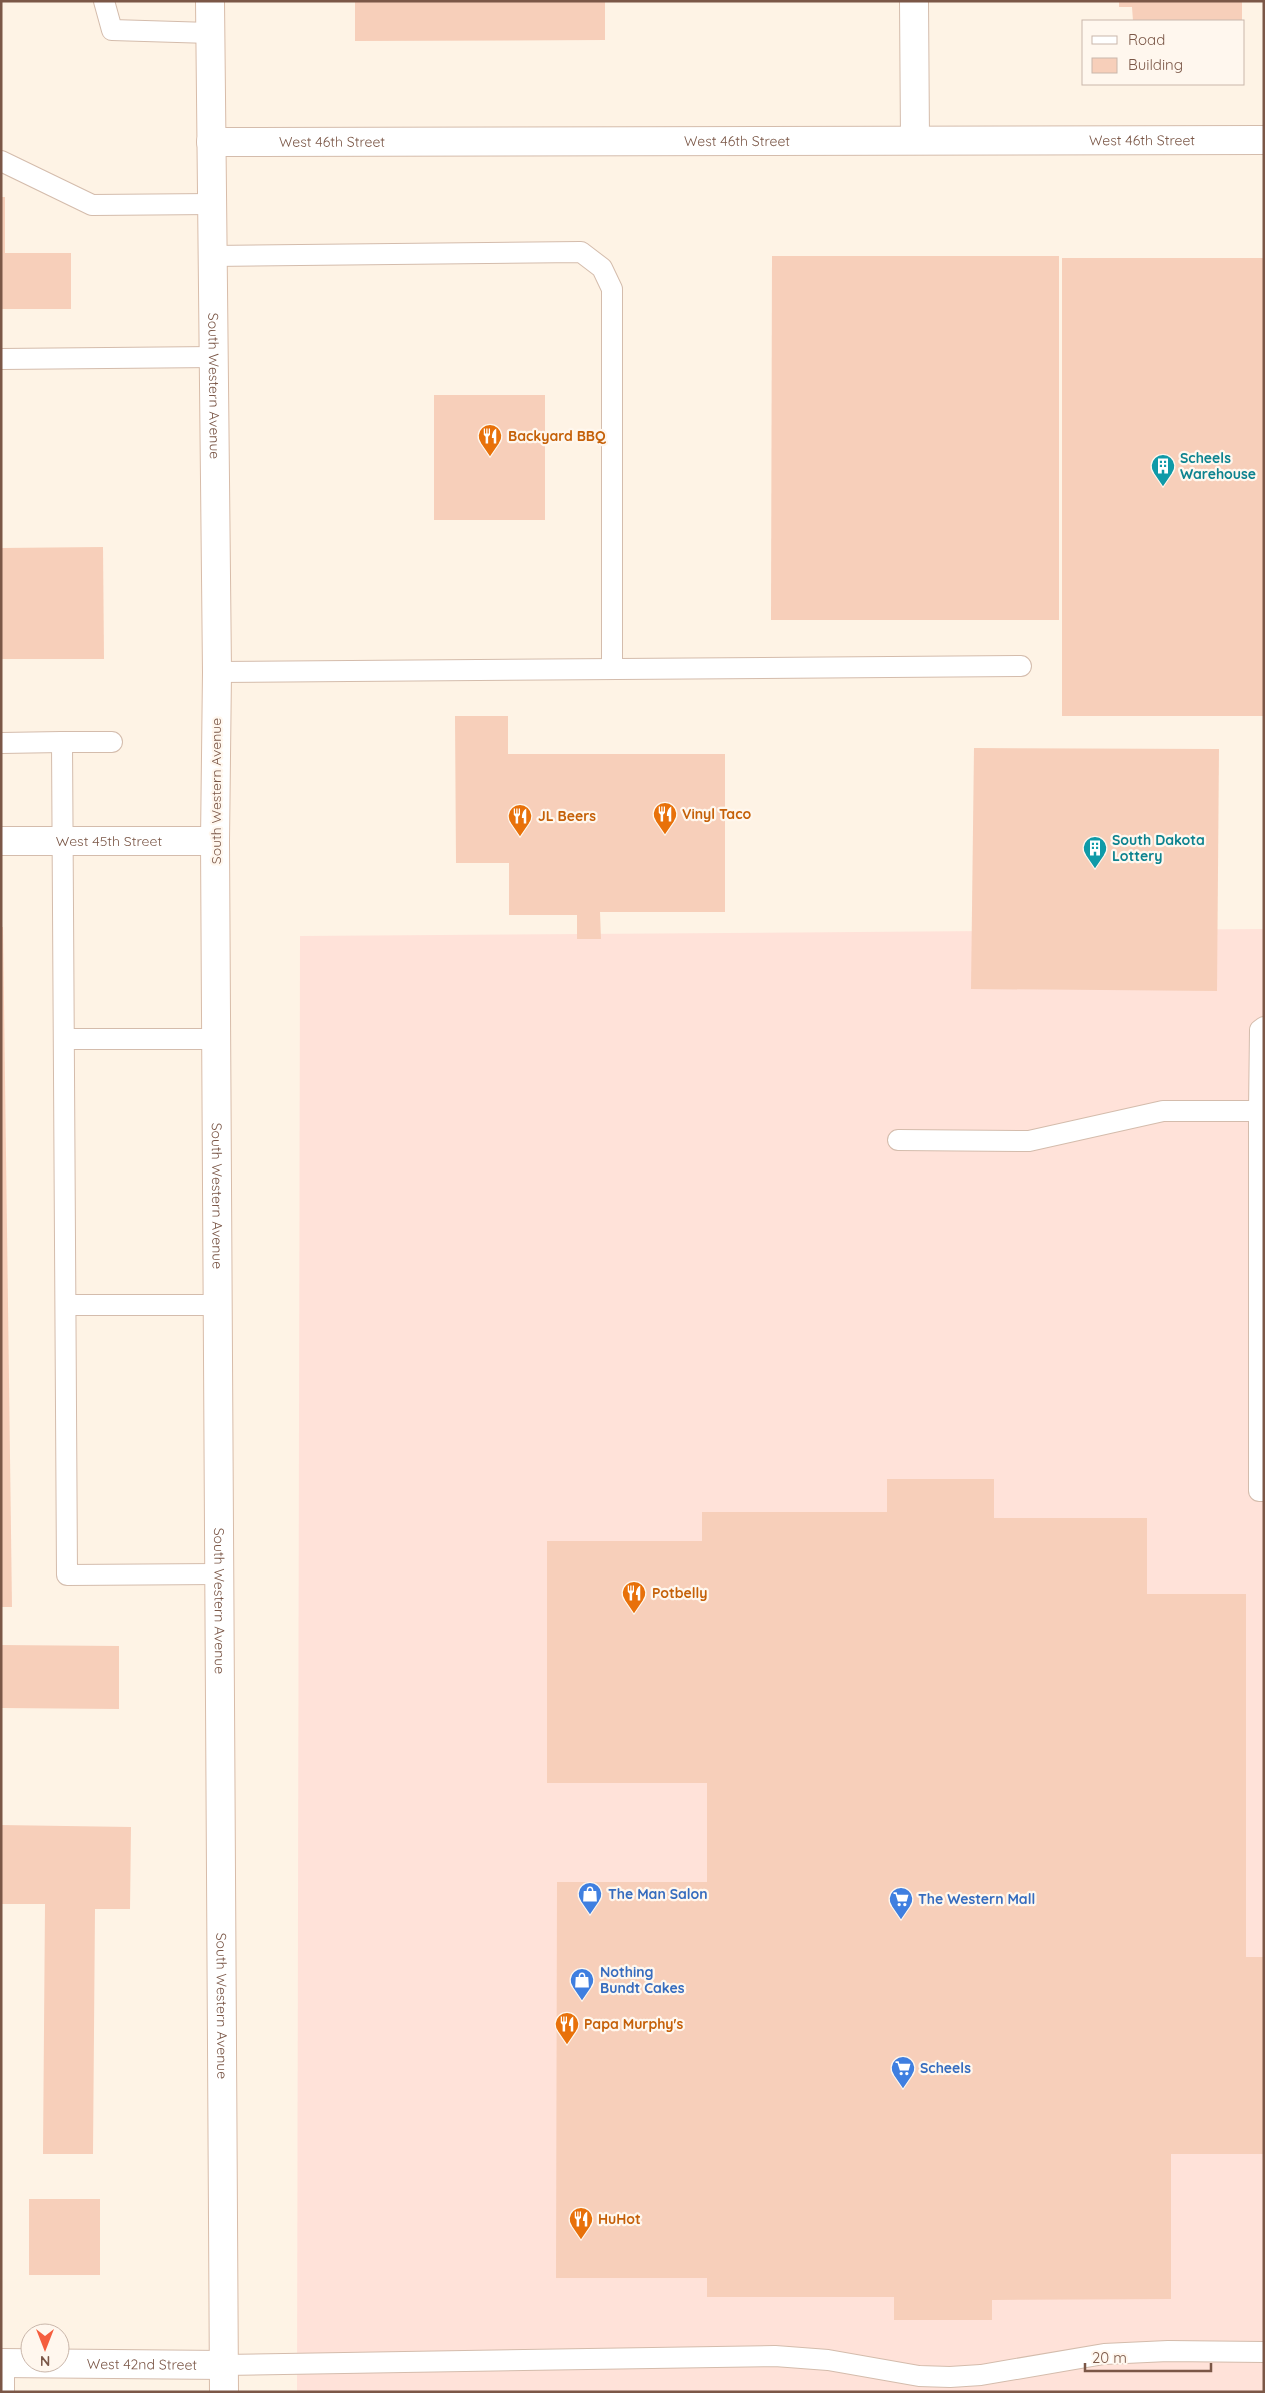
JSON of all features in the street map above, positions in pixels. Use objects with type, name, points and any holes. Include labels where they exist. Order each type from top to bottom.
[{"type":"main road","name":"South Western Avenue","points":[[210,1],[217,672],[215,841],[224,2379]]},
{"type":"main road","points":[[914,1],[915,140]]},
{"type":"main road","name":"West 46th Street","points":[[211,142],[1264,140]]},
{"type":"main road","name":"West 45th Street","points":[[1,841],[215,841]]},
{"type":"main road","name":"West 42nd Street","points":[[3,2363],[224,2379]]},
{"type":"lane","points":[[104,1],[112,30],[210,33]]},
{"type":"lane","points":[[1,161],[92,205],[212,204]]},
{"type":"lane","points":[[212,256],[581,252],[602,268],[612,289],[612,669]]},
{"type":"lane","points":[[1,359],[214,357]]},
{"type":"lane","points":[[217,672],[1021,666]]},
{"type":"lane","points":[[62,742],[67,1575],[219,1574]]},
{"type":"lane","points":[[1,743],[112,742]]},
{"type":"lane","points":[[1264,1027],[1260,1030],[1259,1111],[1259,1491],[1264,1491]]},
{"type":"lane","points":[[65,1039],[216,1039]]},
{"type":"lane","points":[[898,1140],[1028,1141],[1163,1111],[1259,1111]]},
{"type":"lane","points":[[66,1305],[218,1305]]},
{"type":"lane","points":[[224,2379],[775,2356],[828,2360],[918,2376],[950,2377],[999,2372],[1104,2354],[1168,2351],[1264,2352]]},
{"type":"lane","points":[[3,2363],[4,2392]]},
{"type":"shaded area","points":[[1264,929],[1264,2392],[297,2392],[300,936]]},
{"type":"building","points":[[355,1],[605,1],[605,40],[355,41]]},
{"type":"building","points":[[1119,1],[1242,1],[1242,20],[1133,20],[1132,7],[1119,7]]},
{"type":"building","points":[[1,197],[5,197],[5,253],[71,253],[71,309],[1,309]]},
{"type":"building","points":[[772,256],[1059,256],[1059,620],[771,620]]},
{"type":"building","name":"Scheels Warehouse","points":[[1062,258],[1264,258],[1264,716],[1062,716]]},
{"type":"building","name":"Backyard BBQ","points":[[434,395],[545,395],[545,520],[434,520]]},
{"type":"building","points":[[103,547],[104,659],[1,659],[1,548]]},
{"type":"building","points":[[455,716],[508,716],[508,754],[725,754],[725,912],[600,912],[601,939],[577,939],[577,915],[509,915],[509,863],[456,863]]},
{"type":"building","name":"South Dakota Lottery","points":[[974,748],[1219,749],[1217,991],[971,989]]},
{"type":"building","points":[[1,927],[3,927],[12,1607],[1,1607]]},
{"type":"building","name":"The Western Mall","points":[[887,1479],[994,1479],[994,1518],[1147,1518],[1147,1594],[1246,1594],[1246,1957],[1264,1957],[1264,2154],[1171,2154],[1171,2299],[992,2300],[992,2320],[894,2320],[894,2297],[707,2297],[707,2278],[556,2278],[557,1882],[707,1882],[707,1783],[547,1783],[547,1541],[702,1541],[702,1512],[887,1512]]},
{"type":"building","points":[[1,1645],[119,1646],[119,1709],[1,1708]]},
{"type":"building","points":[[1,1825],[131,1827],[130,1909],[95,1909],[93,2154],[43,2154],[45,1904],[1,1904]]},
{"type":"building","points":[[29,2199],[100,2199],[100,2275],[29,2275]]},
{"type":"place","name":"Backyard BBQ","points":[[490,457]]},
{"type":"place","name":"Scheels Warehouse","points":[[1163,487]]},
{"type":"place","name":"Vinyl Taco","points":[[665,835]]},
{"type":"place","name":"JL Beers","points":[[520,837]]},
{"type":"place","name":"South Dakota Lottery","points":[[1095,869]]},
{"type":"place","name":"Potbelly","points":[[634,1614]]},
{"type":"place","name":"The Man Salon","points":[[590,1915]]},
{"type":"place","name":"The Western Mall","points":[[901,1920]]},
{"type":"place","name":"Nothing Bundt Cakes","points":[[582,2001]]},
{"type":"place","name":"Papa Murphy's","points":[[567,2045]]},
{"type":"place","name":"Scheels","points":[[903,2089]]},
{"type":"place","name":"HuHot","points":[[581,2240]]}]
